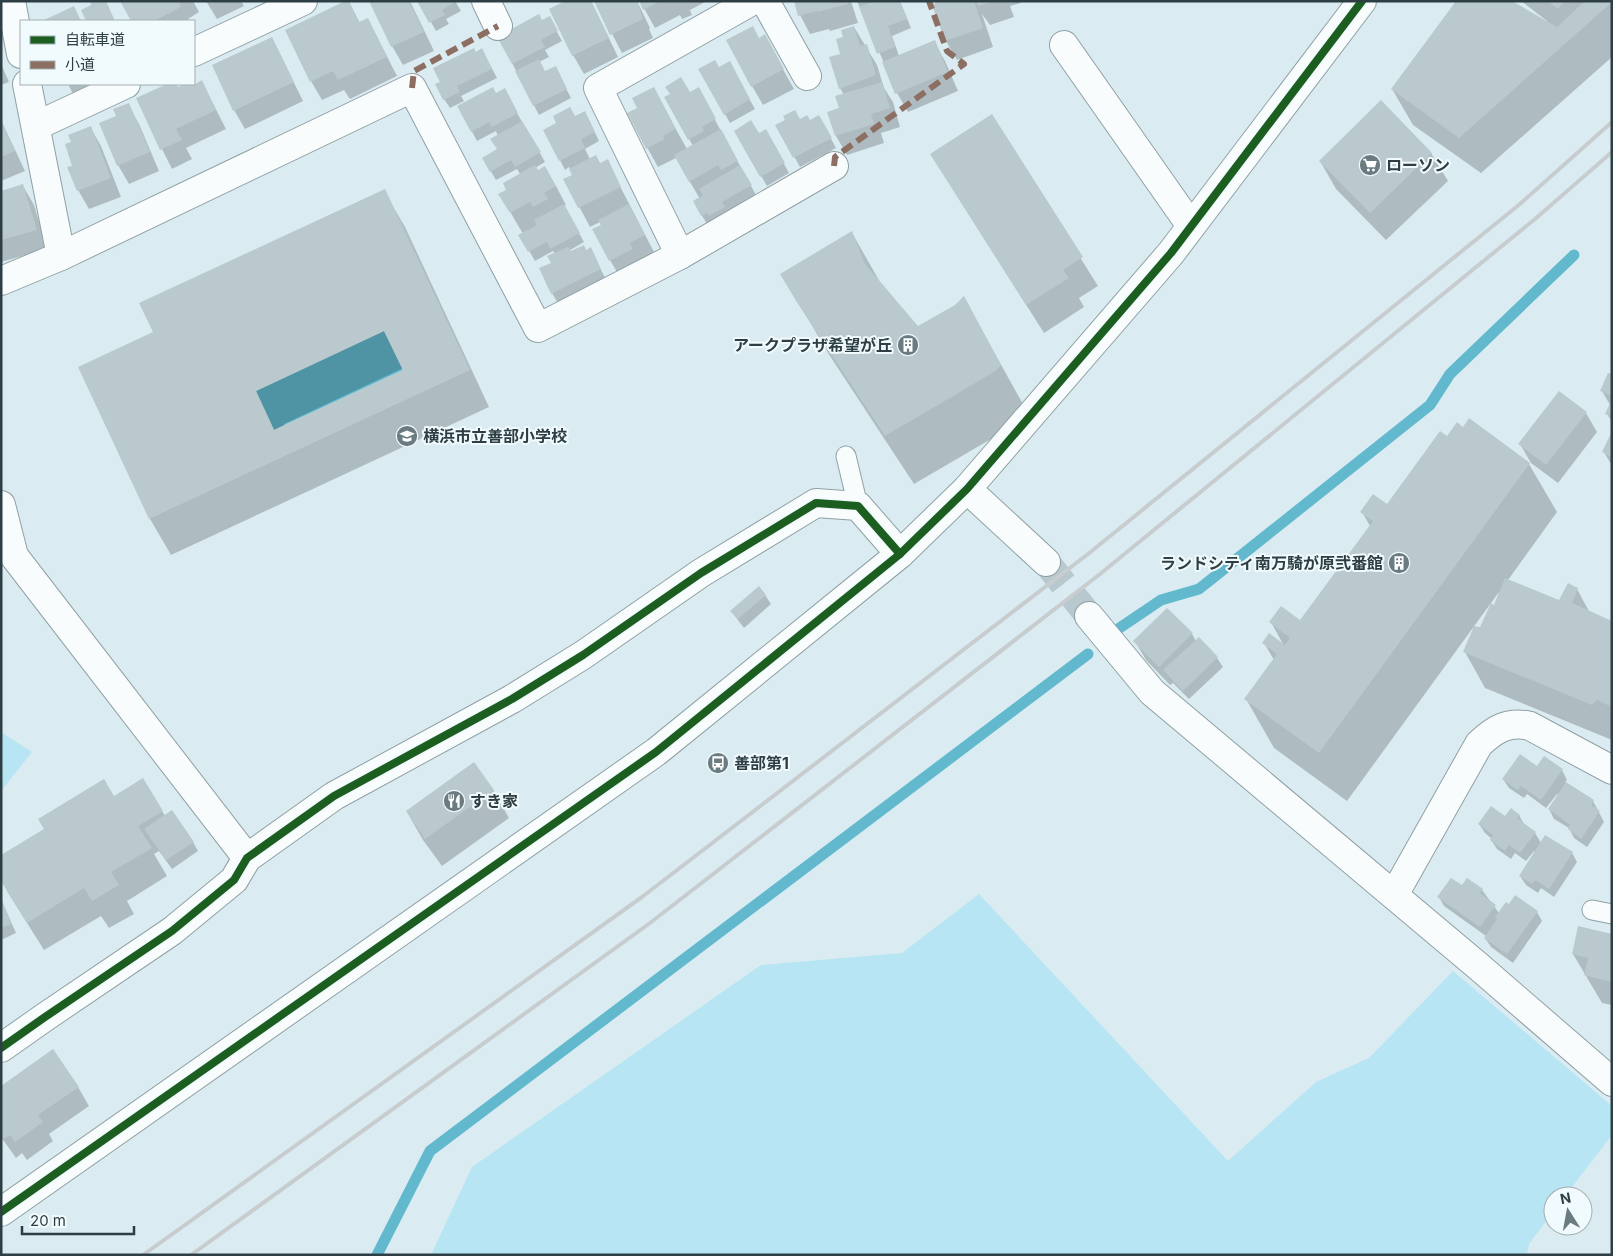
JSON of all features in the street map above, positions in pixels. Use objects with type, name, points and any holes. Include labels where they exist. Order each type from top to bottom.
[{"type":"street","points":[[11,1],[20,49]]},
{"type":"street","points":[[195,52],[303,1]]},
{"type":"street","points":[[486,1],[498,26]]},
{"type":"street","points":[[680,255],[598,88],[752,1]]},
{"type":"street","points":[[765,1],[807,76]]},
{"type":"street","points":[[1,1212],[656,752],[900,554],[967,488],[1171,253],[1362,1]]},
{"type":"street","points":[[1064,45],[1191,226]]},
{"type":"street","points":[[27,85],[61,256]]},
{"type":"street","points":[[36,126],[124,85]]},
{"type":"street","points":[[1,281],[61,256],[412,88],[538,328],[680,255],[834,166]]},
{"type":"street","points":[[967,488],[1046,562]]},
{"type":"street","points":[[1,1048],[172,931],[234,880],[246,858],[334,796],[520,694],[583,655],[701,574],[816,503],[858,506],[900,554]]},
{"type":"street","points":[[1,505],[14,556],[246,858]]},
{"type":"street","points":[[1089,616],[1152,692],[1394,895],[1612,1082]]},
{"type":"street","points":[[1394,895],[1480,744],[1494,731],[1517,723],[1530,726],[1612,770]]},
{"type":"lane","points":[[846,456],[858,506]]},
{"type":"lane","points":[[1592,910],[1612,914]]},
{"type":"shaded area","points":[[384,331],[403,370],[274,430],[256,391]]},
{"type":"shaded area","points":[[1,732],[32,752],[1,791]]},
{"type":"shaded area","points":[[979,894],[1228,1161],[1316,1082],[1369,1058],[1453,971],[1612,1106],[1612,1135],[1573,1186],[1543,1186],[1543,1225],[1529,1244],[1527,1255],[431,1255],[472,1167],[761,965],[902,953]]},
{"type":"building","points":[[90,1],[106,1],[115,20],[86,20],[81,10],[91,5]]},
{"type":"building","points":[[120,1],[179,1],[181,7],[156,20],[130,20]]},
{"type":"building","points":[[345,1],[349,1],[359,22],[368,18],[387,57],[338,80],[333,71],[310,82],[285,30]]},
{"type":"building","points":[[369,1],[409,1],[424,32],[391,47]]},
{"type":"building","points":[[417,1],[457,1],[442,10],[445,15],[429,23]]},
{"type":"building","points":[[565,1],[591,1],[609,38],[572,56],[549,9]]},
{"type":"building","points":[[594,1],[637,1],[643,19],[610,35]]},
{"type":"building","points":[[639,1],[660,1],[643,10]]},
{"type":"building","points":[[794,1],[847,1],[848,4],[798,16]]},
{"type":"building","points":[[874,1],[900,1],[907,19],[888,26],[895,47],[877,54],[859,7]]},
{"type":"building","points":[[935,1],[974,1],[983,28],[945,41],[932,5],[935,4]]},
{"type":"building","points":[[976,1],[992,1],[992,2],[978,6]]},
{"type":"building","points":[[1456,1],[1512,1],[1557,27],[1585,1],[1612,2],[1459,138],[1391,89]]},
{"type":"building","points":[[1548,1],[1564,1],[1558,9]]},
{"type":"building","points":[[74,6],[81,20],[44,20]]},
{"type":"building","points":[[539,14],[542,20],[550,16],[558,31],[541,40],[545,47],[512,64],[497,37]]},
{"type":"building","points":[[753,26],[759,38],[765,34],[784,69],[751,87],[726,40]]},
{"type":"building","points":[[854,26],[860,46],[867,44],[876,75],[839,89],[829,57],[840,54],[836,39],[843,37],[841,30]]},
{"type":"building","points":[[272,37],[294,82],[233,111],[212,65]]},
{"type":"building","points":[[935,40],[948,72],[895,94],[882,62]]},
{"type":"building","points":[[474,48],[476,52],[482,48],[492,69],[457,86],[460,92],[443,100],[435,84],[440,82],[433,68]]},
{"type":"building","points":[[539,59],[545,71],[556,66],[567,89],[533,106],[515,71]]},
{"type":"building","points":[[715,60],[719,67],[730,61],[750,99],[724,115],[698,69]]},
{"type":"building","points":[[681,77],[690,92],[699,87],[716,119],[702,127],[704,131],[688,140],[664,97],[670,94],[665,87]]},
{"type":"building","points":[[202,80],[216,110],[176,129],[182,140],[160,150],[136,98],[165,85],[177,85],[178,87],[195,84]]},
{"type":"building","points":[[882,82],[890,108],[871,114],[874,124],[835,136],[827,112],[839,108],[835,96]]},
{"type":"building","points":[[493,87],[496,93],[505,88],[518,113],[492,127],[489,122],[471,132],[457,106]]},
{"type":"building","points":[[654,87],[676,129],[663,136],[665,139],[646,149],[627,113],[637,108],[632,98]]},
{"type":"building","points":[[1381,100],[1432,153],[1370,213],[1319,161]]},
{"type":"building","points":[[129,103],[150,152],[117,166],[99,123],[116,116],[113,109]]},
{"type":"building","points":[[570,107],[575,116],[585,111],[595,132],[581,139],[585,148],[559,161],[543,130],[556,123],[553,116]]},
{"type":"building","points":[[795,110],[800,119],[807,115],[810,120],[819,115],[832,138],[793,158],[775,125],[785,120],[783,116]]},
{"type":"building","points":[[992,114],[1083,257],[1063,270],[1069,278],[1026,305],[930,154]]},
{"type":"building","points":[[1,120],[15,151],[1,157]]},
{"type":"building","points":[[751,120],[759,133],[766,129],[785,163],[760,177],[734,131]]},
{"type":"building","points":[[522,121],[541,152],[515,167],[511,160],[490,172],[482,158],[497,149],[490,139]]},
{"type":"building","points":[[91,126],[111,178],[77,191],[67,167],[72,166],[65,144],[71,142],[68,135]]},
{"type":"building","points":[[721,129],[738,161],[721,170],[718,165],[689,182],[674,155]]},
{"type":"building","points":[[596,155],[600,163],[608,159],[621,187],[578,208],[563,179],[572,175],[569,169]]},
{"type":"building","points":[[535,165],[538,170],[545,166],[556,186],[544,193],[548,199],[533,207],[530,202],[510,213],[498,194],[506,190],[503,183]]},
{"type":"building","points":[[740,165],[752,185],[722,202],[725,207],[709,216],[707,213],[701,216],[693,201],[703,195],[699,189]]},
{"type":"building","points":[[23,184],[37,230],[1,240],[1,191]]},
{"type":"building","points":[[385,189],[470,370],[149,519],[78,367],[153,332],[139,303]],"holes":[[[384,331],[403,370],[274,430],[256,391]]]},
{"type":"building","points":[[564,204],[580,233],[550,249],[547,242],[528,252],[518,235],[537,225],[534,220]]},
{"type":"building","points":[[629,204],[645,235],[630,243],[633,249],[609,261],[592,229],[601,225],[598,220]]},
{"type":"building","name":"アークプラザ希望が丘","points":[[852,231],[865,264],[918,326],[955,305],[964,296],[1001,365],[994,372],[885,436],[780,274]]},
{"type":"building","points":[[584,245],[586,250],[591,247],[601,269],[551,294],[539,268],[551,263],[547,256],[568,247],[571,251]]},
{"type":"building","points":[[1608,373],[1612,374],[1612,396],[1600,391]]},
{"type":"building","points":[[1559,391],[1587,412],[1546,465],[1518,444]]},
{"type":"building","points":[[1612,399],[1612,416],[1605,414]]},
{"type":"building","name":"ランドシティ南万騎が原弐番館","points":[[1469,418],[1530,463],[1319,753],[1244,699],[1277,654],[1262,643],[1269,633],[1285,645],[1290,638],[1269,622],[1281,606],[1300,620],[1373,521],[1360,512],[1373,494],[1387,504],[1440,431],[1447,436],[1457,422],[1463,427]]},
{"type":"building","points":[[1612,431],[1612,457],[1602,452]]},
{"type":"building","points":[[1505,578],[1559,600],[1568,583],[1578,588],[1572,603],[1612,621],[1612,707],[1597,700],[1592,705],[1463,652],[1474,626],[1480,627],[1491,603],[1494,605]]},
{"type":"building","points":[[759,586],[766,595],[738,619],[730,611]]},
{"type":"building","points":[[1167,608],[1193,633],[1159,667],[1133,641]]},
{"type":"building","points":[[1199,637],[1218,657],[1183,691],[1163,670]]},
{"type":"building","points":[[1520,754],[1537,766],[1544,756],[1563,769],[1541,800],[1521,786],[1518,790],[1502,779]]},
{"type":"building","points":[[474,762],[494,790],[425,839],[406,811]]},
{"type":"building","points":[[143,778],[163,811],[138,826],[152,848],[111,872],[119,885],[92,901],[84,888],[27,923],[1,881],[1,855],[44,829],[38,819],[104,779],[114,796]]},
{"type":"building","points":[[1566,782],[1594,800],[1591,805],[1600,811],[1581,839],[1568,829],[1570,825],[1548,809]]},
{"type":"building","points":[[1491,806],[1505,816],[1511,808],[1520,815],[1517,818],[1536,832],[1520,853],[1509,845],[1505,851],[1490,840],[1493,835],[1478,824]]},
{"type":"building","points":[[172,810],[194,842],[166,860],[144,829]]},
{"type":"building","points":[[1545,835],[1573,852],[1549,889],[1535,880],[1532,884],[1519,876]]},
{"type":"building","points":[[1451,878],[1462,885],[1467,878],[1483,889],[1480,893],[1496,905],[1480,927],[1437,897]]},
{"type":"building","points":[[1515,895],[1538,911],[1507,954],[1484,938],[1497,919],[1495,917],[1506,902],[1509,904]]},
{"type":"building","points":[[1,899],[12,924],[1,928]]},
{"type":"building","points":[[1578,926],[1612,934],[1612,982],[1584,975],[1588,958],[1572,954]]},
{"type":"building","points":[[53,1049],[79,1087],[38,1115],[43,1122],[15,1142],[10,1135],[4,1139],[1,1136],[1,1086]]},
{"type":"waterway","points":[[1118,629],[1161,600],[1199,589],[1430,405],[1450,374],[1574,255]]},
{"type":"waterway","points":[[377,1255],[430,1151],[1088,654]]},
{"type":"tunnel","points":[[1046,562],[1089,616]]},
{"type":"railway","points":[[143,1255],[642,897],[1088,554],[1520,204],[1612,122]]},
{"type":"railway","points":[[191,1255],[650,923],[1100,574],[1535,219],[1612,152]]},
{"type":"marked path","points":[[834,166],[835,157],[964,64],[947,51],[929,1]]},
{"type":"marked path","points":[[412,88],[414,71],[498,26]]},
{"type":"cycle path","points":[[1,1212],[656,752],[900,554],[967,489],[1171,253],[1362,1]]},
{"type":"cycle path","points":[[1,1048],[172,931],[234,880],[247,858],[334,796],[512,699],[583,655],[701,573],[816,503],[858,506],[900,554]]},
{"type":"place","name":"ローソン","points":[[1370,165]]},
{"type":"place","name":"アークプラザ希望が丘","points":[[908,345]]},
{"type":"place","name":"横浜市立善部小学校","points":[[407,436]]},
{"type":"place","name":"ランドシティ南万騎が原弐番館","points":[[1399,563]]},
{"type":"place","name":"善部第1","points":[[718,763]]},
{"type":"place","name":"すき家","points":[[454,801]]}]
